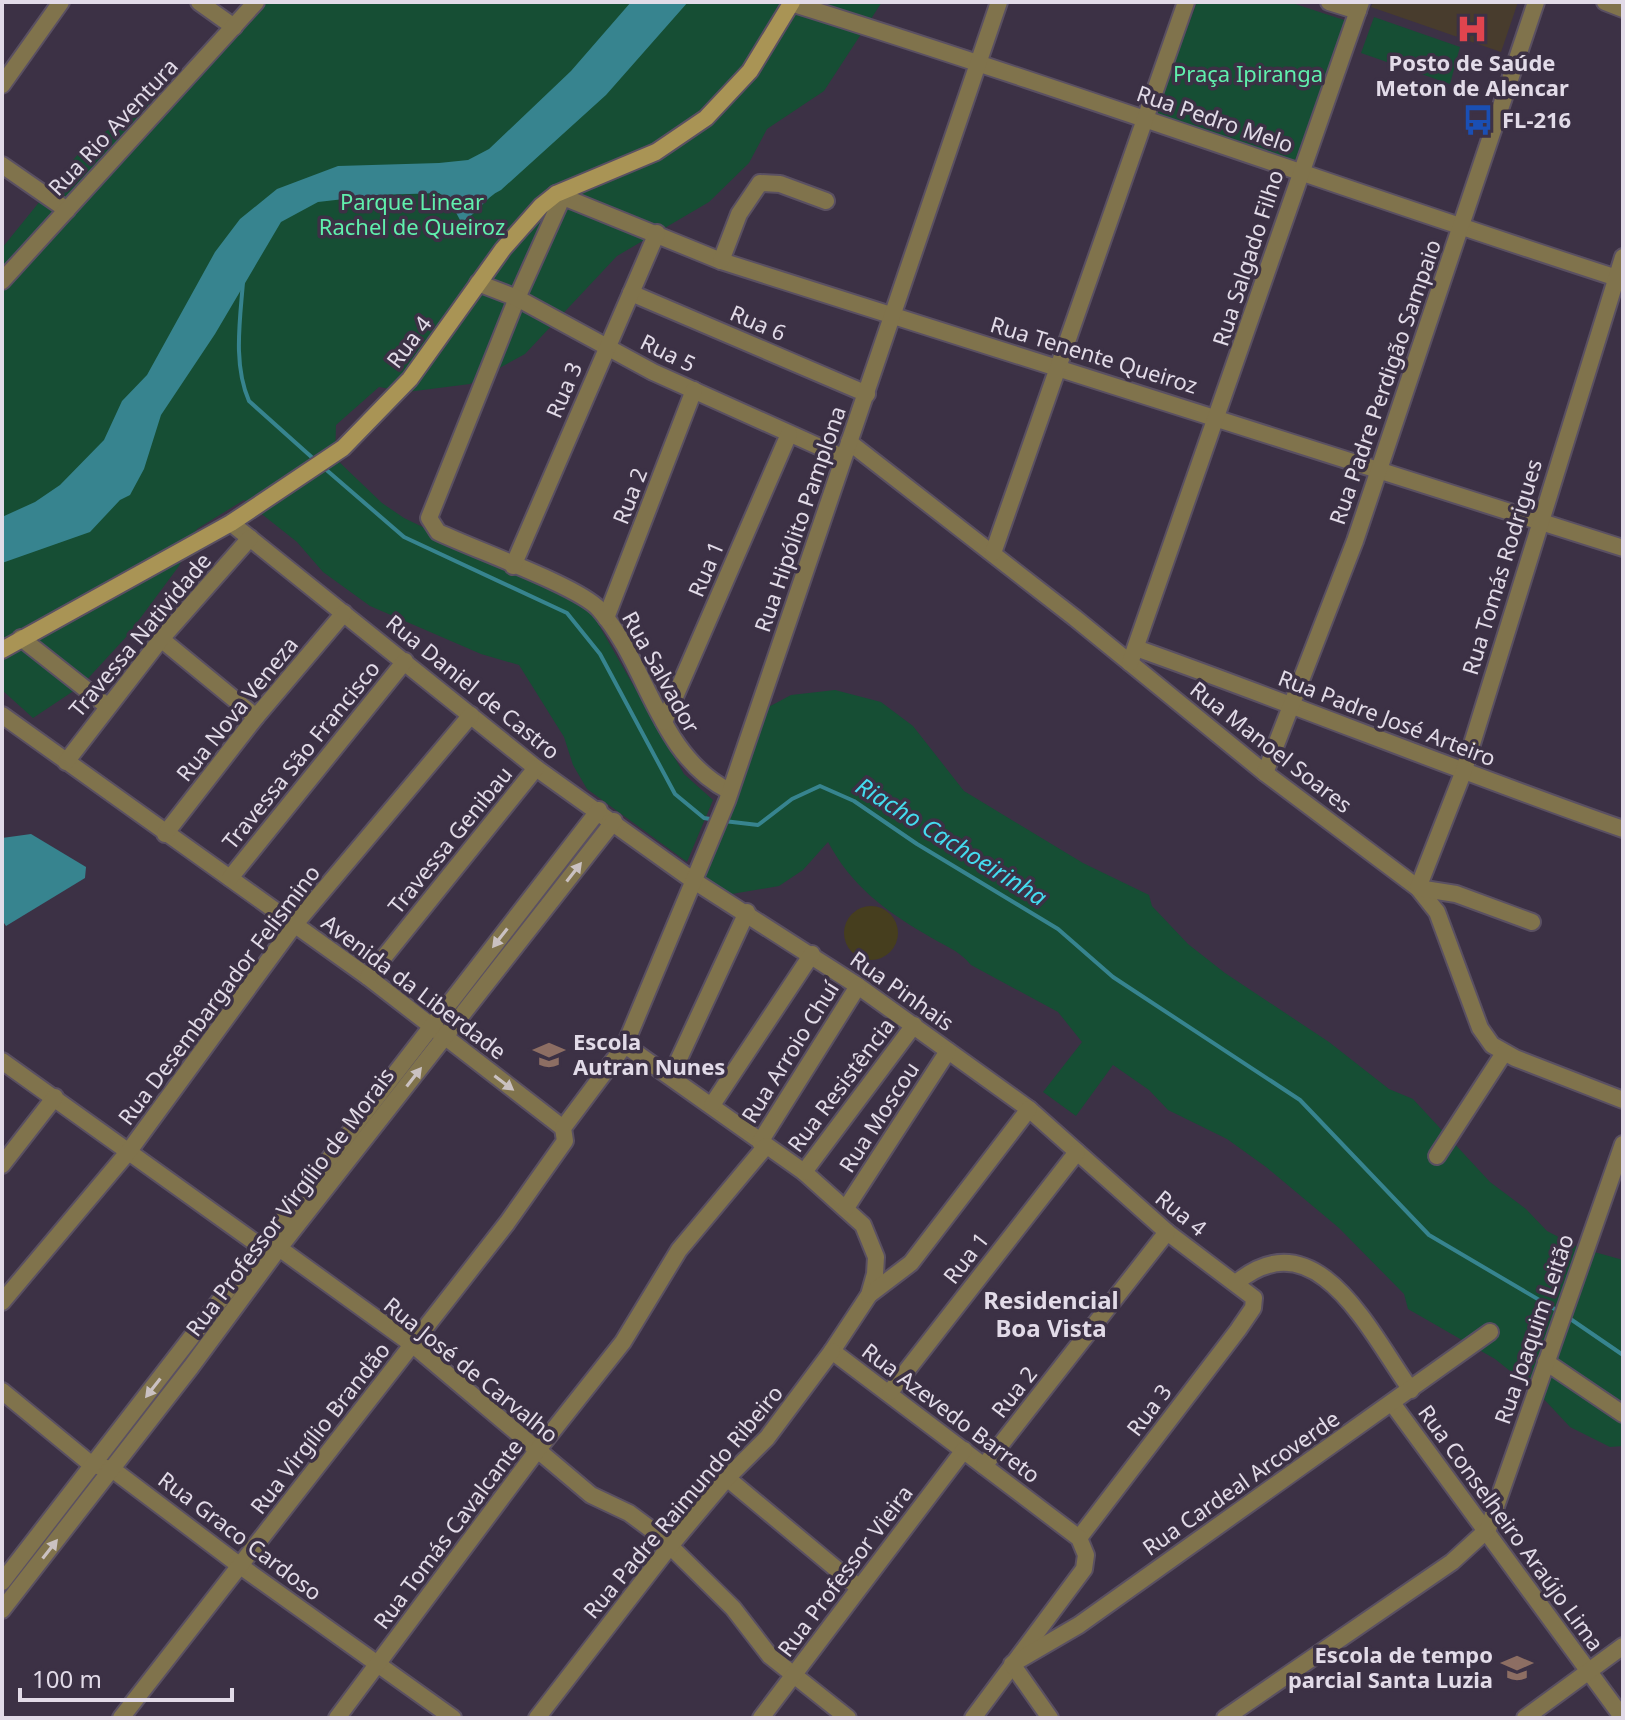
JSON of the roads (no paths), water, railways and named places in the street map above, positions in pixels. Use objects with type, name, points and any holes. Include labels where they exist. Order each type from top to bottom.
[{"type":"main road","name":"Rua 4","points":[[2,650],[231,523],[343,448],[410,379],[522,226],[559,195],[656,152],[706,118],[750,71],[791,2]]},
{"type":"street","points":[[2,85],[61,2]]},
{"type":"street","points":[[199,2],[234,27]]},
{"type":"street","name":"Rua Rio Aventura","points":[[2,281],[256,2]]},
{"type":"street","name":"Rua Pedro Melo","points":[[791,2],[979,62],[1300,170],[1460,228],[1620,279]]},
{"type":"street","name":"Rua Hipólito Pamplona","points":[[625,1045],[691,879],[728,796],[999,2]]},
{"type":"street","points":[[993,553],[1186,2]]},
{"type":"street","points":[[1329,2],[1359,6]]},
{"type":"street","name":"Rua Padre Perdigão Sampaio","points":[[1265,773],[1379,469],[1536,2]]},
{"type":"street","points":[[1605,2],[1623,9]]},
{"type":"street","name":"Rua Salgado Filho","points":[[1133,656],[1359,6]]},
{"type":"street","points":[[2,165],[67,210]]},
{"type":"street","points":[[721,261],[739,214],[760,183],[780,184],[826,201]]},
{"type":"street","points":[[517,298],[559,195]]},
{"type":"street","name":"Rua Tenente Queiroz","points":[[559,195],[721,261],[1540,519],[1623,548]]},
{"type":"street","name":"Rua 3","points":[[513,566],[657,233]]},
{"type":"street","name":"Rua Tomás Rodrigues","points":[[1418,888],[1463,773],[1540,519],[1620,279],[1623,257]]},
{"type":"street","name":"Rua 5","points":[[478,283],[517,298],[653,372],[789,434],[846,450]]},
{"type":"street","name":"Rua 6","points":[[631,293],[867,394]]},
{"type":"street","name":"Rua Salvador","points":[[517,298],[429,513],[431,524],[438,532],[584,597],[606,618],[664,722],[692,765],[728,796]]},
{"type":"street","name":"Rua 2","points":[[606,618],[694,390]]},
{"type":"street","name":"Rua 1","points":[[664,722],[789,434]]},
{"type":"street","name":"Rua Manoel Soares","points":[[846,450],[1133,656],[1265,773],[1418,888],[1437,912],[1485,1038],[1504,1053],[1623,1100]]},
{"type":"street","name":"Rua Daniel de Castro","points":[[231,523],[536,768],[599,810],[691,879]]},
{"type":"street","name":"Travessa Natividade","points":[[66,762],[161,639],[250,538]]},
{"type":"street","name":"Rua Nova Veneza","points":[[165,834],[256,717],[344,613]]},
{"type":"street","points":[[21,638],[107,706]]},
{"type":"street","points":[[161,639],[256,717]]},
{"type":"street","name":"Rua Padre José Arteiro","points":[[1133,656],[1293,704],[1463,773],[1623,829]]},
{"type":"street","name":"Travessa São Francisco","points":[[230,878],[405,661]]},
{"type":"street","name":"Avenida da Liberdade","points":[[2,715],[368,977],[563,1128]]},
{"type":"street","name":"Rua Desembargador Felismino","points":[[2,1302],[129,1151],[295,924],[471,715]]},
{"type":"street","name":"Travessa Genibau","points":[[368,977],[536,768]]},
{"type":"street","name":"Rua Professor Virgílio de Morais","points":[[2,1582],[92,1465],[184,1362],[279,1248],[432,1025],[599,810]]},
{"type":"street","name":"Rua Professor Virgílio de Morais","points":[[2,1610],[112,1469],[260,1246],[444,1037],[614,821]]},
{"type":"street","name":"Rua Pinhais","points":[[691,879],[812,954],[914,1025],[1029,1109],[1077,1152]]},
{"type":"street","points":[[1418,888],[1456,894],[1532,922]]},
{"type":"street","points":[[671,1076],[747,912]]},
{"type":"street","points":[[712,1105],[812,954]]},
{"type":"street","name":"Rua Arroio Chuí","points":[[763,1144],[858,986]]},
{"type":"street","name":"Rua Resistência","points":[[804,1172],[914,1025]]},
{"type":"street","name":"Rua Azevedo Barreto","points":[[625,1045],[804,1172],[863,1225],[876,1257],[869,1295],[832,1351],[890,1392],[1082,1543]]},
{"type":"street","name":"Rua Virgílio Brandão","points":[[121,1718],[413,1345],[565,1141],[563,1128],[625,1045]]},
{"type":"street","name":"Rua Moscou","points":[[846,1208],[948,1051]]},
{"type":"street","points":[[1437,1156],[1504,1053]]},
{"type":"street","name":"Rua José de Carvalho","points":[[2,1061],[260,1246],[279,1248],[413,1345],[536,1452],[591,1495],[629,1513],[670,1546],[733,1608],[761,1647],[848,1718]]},
{"type":"street","points":[[2,1165],[55,1097]]},
{"type":"street","points":[[869,1295],[911,1263],[1029,1109]]},
{"type":"street","name":"Rua Tomás Cavalcante","points":[[337,1718],[536,1452],[623,1342],[679,1250],[763,1144]]},
{"type":"street","name":"Rua Joaquim Leitão","points":[[1488,1529],[1623,1144]]},
{"type":"street","name":"Rua 1","points":[[890,1392],[1077,1152]]},
{"type":"street","name":"Rua 4","points":[[1077,1152],[1167,1232],[1254,1298],[1253,1308]]},
{"type":"street","name":"Rua 2","points":[[984,1466],[1167,1232]]},
{"type":"street","name":"Rua Conselheiro Araújo Lima","points":[[1236,1283],[1268,1262],[1303,1263],[1314,1269],[1340,1292],[1411,1390]]},
{"type":"street","name":"Rua 3","points":[[1082,1543],[1253,1308]]},
{"type":"street","name":"Rua Cardeal Arcoverde","points":[[1012,1664],[1079,1625],[1490,1332]]},
{"type":"street","name":"Rua Padre Raimundo Ribeiro","points":[[537,1718],[670,1546],[727,1478],[767,1438],[832,1351]]},
{"type":"street","points":[[1546,1362],[1623,1414]]},
{"type":"street","name":"Rua Graco Cardoso","points":[[2,1391],[92,1465],[112,1469],[239,1565],[453,1718]]},
{"type":"street","name":"Rua Conselheiro Araújo Lima","points":[[1392,1403],[1488,1529],[1623,1718]]},
{"type":"street","name":"Rua Professor Vieira","points":[[761,1718],[964,1450]]},
{"type":"street","points":[[727,1478],[858,1587]]},
{"type":"street","points":[[1225,1718],[1452,1562],[1488,1529]]},
{"type":"street","name":"Rua Cardeal Arcoverde","points":[[973,1718],[1084,1569],[1082,1543]]},
{"type":"street","points":[[1525,1718],[1623,1646]]},
{"type":"street","points":[[1012,1664],[1050,1718]]},
{"type":"waterway","name":"Riacho Cachoeirinha","points":[[243,282],[239,357],[249,401],[316,461]]},
{"type":"waterway","name":"Riacho Cachoeirinha","points":[[323,467],[404,537],[567,613],[600,654],[675,794],[704,818],[716,820]]},
{"type":"waterway","name":"Riacho Cachoeirinha","points":[[724,821],[758,825],[792,799],[820,786],[854,801],[917,844],[1058,929],[1113,977],[1300,1100],[1429,1235],[1558,1311]]},
{"type":"waterway","name":"Riacho Cachoeirinha","points":[[1569,1318],[1623,1355]]},
{"type":"place","name":"Posto de Saúde Meton de Alencar","points":[[1472,29]]},
{"type":"place","name":"FL-216","points":[[1478,120]]},
{"type":"place","name":"Escola Autran Nunes","points":[[549,1055]]},
{"type":"place","name":"Escola de tempo parcial Santa Luzia","points":[[1517,1668]]},
{"type":"district","name":"Residencial Boa Vista","points":[[1051,1315]]},
{"type":"park label","name":"Praça Ipiranga","points":[[1248,74]]},
{"type":"park label","name":"Parque Linear Rachel de Queiroz","points":[[412,214]]}]
